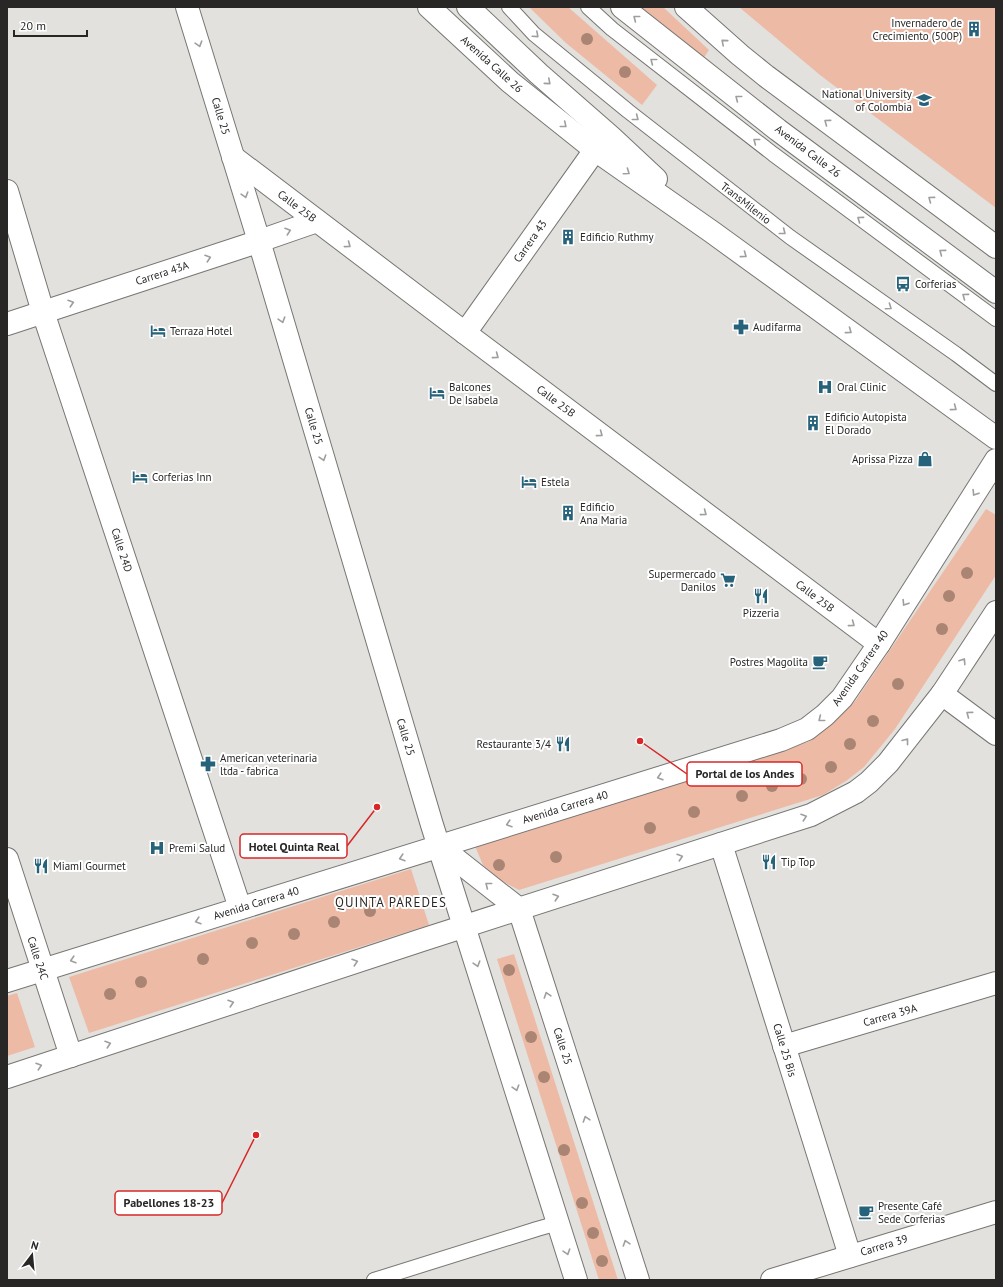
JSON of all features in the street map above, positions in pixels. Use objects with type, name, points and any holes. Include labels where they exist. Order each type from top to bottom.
[{"type":"street","name":"Calle 25","points":[[187,7],[259,241],[439,846],[576,1280]]},
{"type":"street","name":"Avenida Calle 26","points":[[429,7],[510,82],[595,150],[712,232],[996,438]]},
{"type":"street","name":"Avenida Calle 26","points":[[468,7],[539,74],[611,137],[712,232]]},
{"type":"street","name":"Avenida Calle 26","points":[[622,7],[778,130],[996,292]]},
{"type":"street","points":[[686,7],[766,76],[996,247]]},
{"type":"street","name":"Carrera 43","points":[[465,333],[595,150]]},
{"type":"street","name":"Calle 25B","points":[[233,157],[879,644]]},
{"type":"street","name":"Calle 24D","points":[[7,191],[43,312],[240,908]]},
{"type":"street","name":"Carrera 43A","points":[[7,324],[317,221]]},
{"type":"street","name":"Avenida Carrera 40","points":[[7,982],[781,740],[807,729],[825,715],[842,698],[879,644],[996,460]]},
{"type":"street","points":[[7,1077],[811,814],[856,792],[869,782],[888,763],[942,694],[996,612]]},
{"type":"street","points":[[942,694],[996,734]]},
{"type":"street","name":"Calle 25 Bis","points":[[721,844],[850,1256]]},
{"type":"street","points":[[439,846],[519,909]]},
{"type":"street","name":"Calle 24C","points":[[7,859],[71,1056]]},
{"type":"street","name":"Calle 25","points":[[519,909],[638,1280]]},
{"type":"street","name":"Carrera 39A","points":[[784,1046],[996,983]]},
{"type":"street","name":"Carrera 39","points":[[772,1280],[996,1212]]},
{"type":"lane","name":"TransMilenio","points":[[509,7],[534,34],[628,112],[790,237],[996,384]]},
{"type":"lane","points":[[588,7],[612,29],[773,154],[996,319]]},
{"type":"lane","points":[[374,1280],[537,1229],[558,1224]]},
{"type":"shaded area","points":[[529,7],[568,7],[657,85],[642,105],[566,43]]},
{"type":"shaded area","points":[[638,7],[663,7],[709,50],[703,59]]},
{"type":"shaded area","name":"National University of Colombia","points":[[739,7],[996,7],[996,208],[820,75]]},
{"type":"shaded area","points":[[986,509],[996,515],[996,575],[895,729],[864,767],[846,781],[823,795],[519,890],[500,880],[483,865],[475,846],[808,742],[822,732],[856,700]]},
{"type":"shaded area","points":[[411,869],[429,925],[89,1033],[69,977]]},
{"type":"shaded area","points":[[514,954],[618,1280],[599,1280],[497,959]]},
{"type":"shaded area","points":[[17,993],[35,1047],[7,1056],[7,996]]},
{"type":"place","name":"Invernadero de Crecimiento (500P)","points":[[974,29]]},
{"type":"place","name":"National University of Colombia","points":[[924,100]]},
{"type":"place","name":"Edificio Ruthmy","points":[[568,237]]},
{"type":"place","name":"Corferias","points":[[903,284]]},
{"type":"place","name":"Audifarma","points":[[741,327]]},
{"type":"place","name":"Terraza Hotel","points":[[158,331]]},
{"type":"place","name":"Oral Clinic","points":[[825,387]]},
{"type":"place","name":"Balcones De Isabela","points":[[437,393]]},
{"type":"place","name":"Edificio Autopista El Dorado","points":[[813,423]]},
{"type":"place","name":"Aprissa Pizza","points":[[925,459]]},
{"type":"place","name":"Corferias Inn","points":[[140,477]]},
{"type":"place","name":"Estela","points":[[529,482]]},
{"type":"place","name":"Edificio Ana Maria","points":[[568,513]]},
{"type":"place","name":"Supermercado Danilos","points":[[728,580]]},
{"type":"place","name":"Pizzeria","points":[[761,596]]},
{"type":"place","name":"Postres Magolita","points":[[820,662]]},
{"type":"place","name":"Portal de los Andes","points":[[640,741]]},
{"type":"place","name":"Restaurante 3/4","points":[[563,744]]},
{"type":"place","name":"American veterinaria ltda - fabrica","points":[[208,764]]},
{"type":"place","name":"Hotel Quinta Real","points":[[377,807]]},
{"type":"place","name":"Premi Salud","points":[[157,848]]},
{"type":"place","name":"Tip Top","points":[[769,862]]},
{"type":"place","name":"MiamI Gourmet","points":[[41,866]]},
{"type":"place","name":"Pabellones 18-23","points":[[256,1135]]},
{"type":"place","name":"Presente Café Sede Corferias","points":[[866,1212]]},
{"type":"district","name":"QUINTA PAREDES","points":[[391,902]]}]
